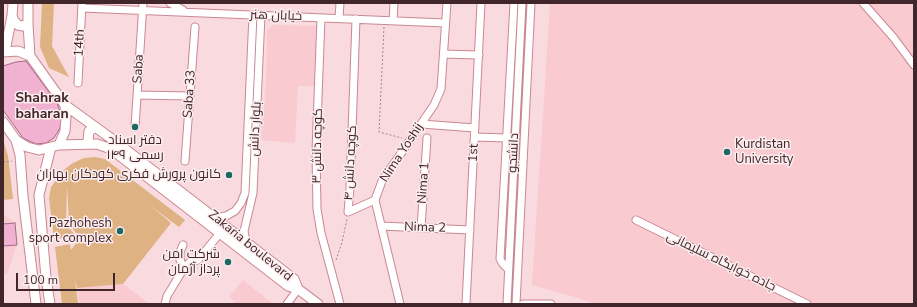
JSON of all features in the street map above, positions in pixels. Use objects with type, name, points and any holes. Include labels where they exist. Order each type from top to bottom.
[{"type":"main road","points":[[13,3],[12,16],[4,51],[18,51],[30,56],[28,3]]},
{"type":"main road","points":[[12,16],[18,25],[23,26],[28,24]]},
{"type":"main road","name":"Zakaria boulevard","points":[[30,56],[65,104],[294,279],[298,290]]},
{"type":"main road","points":[[39,195],[55,146],[65,131],[65,104]]},
{"type":"main road","points":[[3,122],[16,140],[20,155],[23,196],[36,304]]},
{"type":"main road","points":[[90,143],[88,140],[89,131],[96,127]]},
{"type":"main road","name":"Zakaria boulevard","points":[[16,140],[27,147],[39,150],[55,146],[90,143],[111,148],[288,286],[298,290]]},
{"type":"main road","points":[[23,196],[25,190],[30,188],[36,189],[39,195],[46,278],[50,304]]},
{"type":"main road","points":[[298,290],[314,303]]},
{"type":"street","points":[[170,3],[187,12]]},
{"type":"street","points":[[339,18],[340,3]]},
{"type":"street","points":[[393,21],[394,3]]},
{"type":"street","name":"Nima Yoshij","points":[[375,200],[382,181],[434,105],[441,89],[447,3]]},
{"type":"street","name":"1st","points":[[466,304],[481,3]]},
{"type":"street","points":[[508,269],[500,259],[514,3]]},
{"type":"street","name":"دانشجو","points":[[507,304],[522,3]]},
{"type":"street","name":"دانشجو","points":[[516,304],[531,3]]},
{"type":"street","points":[[863,3],[893,37],[914,66]]},
{"type":"street","name":"خیابان هنر","points":[[82,5],[143,7],[187,12],[445,23]]},
{"type":"street","name":"14th","points":[[78,83],[82,5]]},
{"type":"street","name":"Saba","points":[[135,127],[143,7]]},
{"type":"street","name":"بلوار دانش","points":[[215,218],[226,216],[235,211],[241,203],[245,193],[253,15]]},
{"type":"street","name":"بلوار دانش","points":[[246,242],[244,231],[253,193],[261,15]]},
{"type":"street","name":"کوچه دانش ۳","points":[[321,18],[316,151],[317,209],[321,233],[332,272]]},
{"type":"street","name":"کوچه دانش ۴","points":[[348,212],[356,19]]},
{"type":"street","name":"Saba 33","points":[[185,161],[195,27]]},
{"type":"street","points":[[444,54],[479,55]]},
{"type":"street","points":[[137,95],[190,96]]},
{"type":"street","points":[[421,124],[475,128]]},
{"type":"street","points":[[475,137],[507,138]]},
{"type":"street","name":"Nima 1","points":[[421,228],[427,138]]},
{"type":"street","points":[[245,193],[253,193]]},
{"type":"street","points":[[348,212],[375,200],[400,304]]},
{"type":"street","name":"جاده خوابگاه سلیمانی","points":[[636,220],[807,304]]},
{"type":"street","name":"Nima 2","points":[[381,226],[470,230]]},
{"type":"street","points":[[165,304],[167,296],[184,268],[190,262],[198,260],[220,233]]},
{"type":"street","points":[[183,245],[180,252],[180,260],[184,268]]},
{"type":"street","points":[[332,272],[340,304]]},
{"type":"street","points":[[287,304],[298,290]]},
{"type":"street","points":[[523,304],[551,304]]},
{"type":"path","points":[[385,20],[379,132],[410,140]]},
{"type":"path","points":[[3,162],[8,162]]},
{"type":"path","name":"کوچه دانش ۴","points":[[332,272],[342,242],[348,212]]},
{"type":"shaded area","points":[[42,3],[54,3],[52,46],[69,77],[49,68],[40,47]]},
{"type":"shaded area","name":"Kurdistan University","points":[[550,3],[914,3],[914,304],[595,304],[532,285]]},
{"type":"shaded area","points":[[273,25],[317,26],[315,86],[298,86],[295,143],[261,140],[266,84],[267,30]]},
{"type":"shaded area","points":[[3,139],[8,156],[13,199],[3,200]]},
{"type":"shaded area","name":"Pazhohesh sport complex","points":[[95,157],[105,159],[185,220],[179,227],[152,207],[171,223],[123,284],[77,288],[75,280],[78,304],[62,304],[55,247],[70,244],[71,250],[80,238],[69,224],[67,185],[66,224],[76,236],[54,239],[49,198],[51,187],[65,169],[73,163],[84,158]]},
{"type":"shaded area","points":[[3,214],[15,223],[17,245],[7,274],[3,274]]},
{"type":"shaded area","points":[[243,280],[273,304],[232,304],[234,301],[229,297]]},
{"type":"shaded area","points":[[123,284],[150,304],[79,304],[77,288]]},
{"type":"building","points":[[26,61],[57,103],[62,117],[60,128],[54,138],[46,143],[36,144],[23,138],[3,110],[3,66]]},
{"type":"building","points":[[15,223],[17,245],[3,246],[3,224]]},
{"type":"place","name":"دفتر اسناد رسمی ۱۴۹","points":[[135,127]]},
{"type":"place","name":"Kurdistan University","points":[[727,152]]},
{"type":"place","name":"کانون پرورش فکری کودکان بهاران","points":[[229,175]]},
{"type":"place","name":"Pazhohesh sport complex","points":[[120,231]]},
{"type":"place","name":"شرکت امن پرداز آژمان","points":[[228,262]]},
{"type":"district","name":"Shahrak baharan","points":[[42,108]]}]
